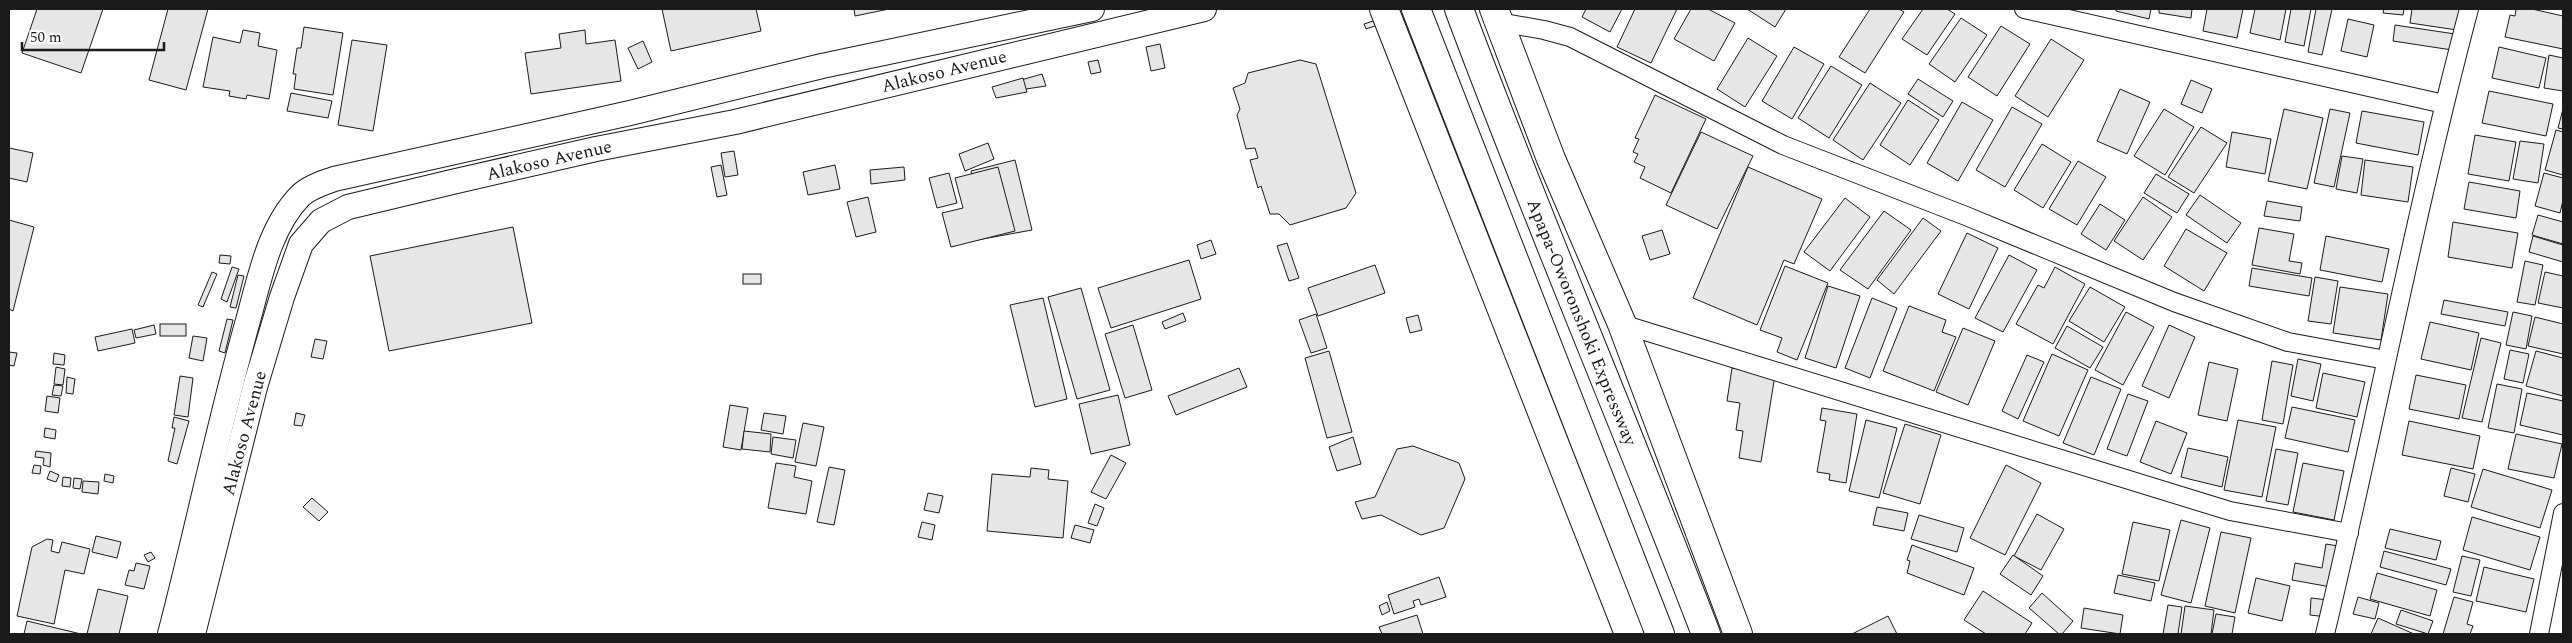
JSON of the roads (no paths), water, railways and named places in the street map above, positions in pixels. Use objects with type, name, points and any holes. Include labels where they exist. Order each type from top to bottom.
[{"type":"main road","points":[[1384,9],[1628,634]]},
{"type":"main road","points":[[1416,9],[1660,634]]},
{"type":"main road","name":"Apapa-Oworonshoki Expressway","points":[[1459,9],[1508,141],[1706,634]]},
{"type":"main road","name":"Apapa-Oworonshoki Expressway","points":[[1496,15],[1551,159],[1622,324],[1738,634]]},
{"type":"street","name":"Alakoso Avenue","points":[[170,634],[196,532],[228,391],[264,266],[278,228],[301,195],[312,187],[334,179],[630,114],[822,66],[1092,9]]},
{"type":"street","name":"Alakoso Avenue","points":[[193,634],[255,387],[282,297],[296,254],[311,230],[321,221],[348,208],[452,182],[596,149],[735,122],[1204,9]]},
{"type":"street","points":[[2024,9],[2444,104]]},
{"type":"street","points":[[2325,634],[2444,104],[2469,9]]},
{"type":"street","points":[[1496,15],[1570,37],[1782,145],[1966,216],[2174,302],[2288,342],[2386,360]]},
{"type":"street","points":[[1622,324],[2230,512],[2349,533]]},
{"type":"street","points":[[2539,634],[2563,514]]}]
